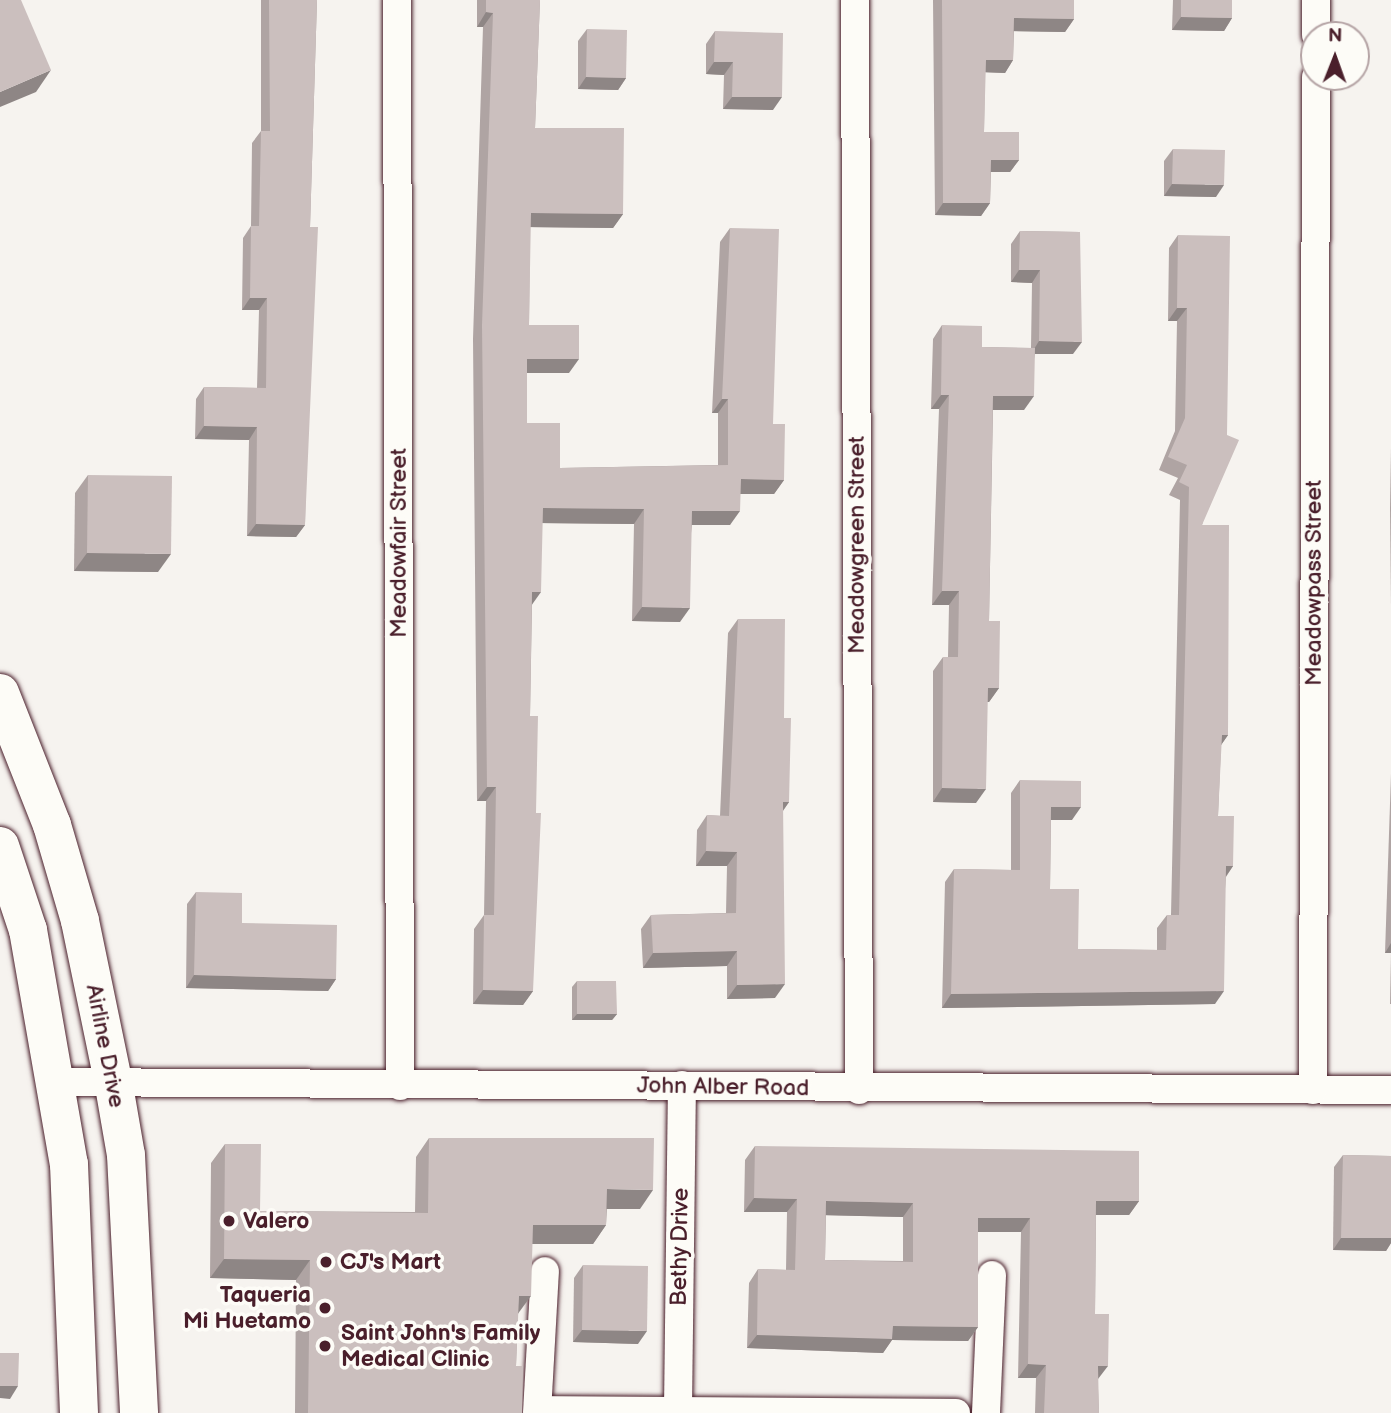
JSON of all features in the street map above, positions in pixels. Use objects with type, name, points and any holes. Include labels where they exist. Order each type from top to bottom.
[{"type":"main road","name":"Airline Drive","points":[[0,693],[52,825],[80,921],[113,1080],[126,1155],[139,1413]]},
{"type":"main road","points":[[0,846],[28,930],[69,1164],[79,1413]]},
{"type":"street","name":"Meadowfair Street","points":[[397,0],[400,1086]]},
{"type":"street","name":"Meadowgreen Street","points":[[855,0],[859,1090]]},
{"type":"street","points":[[1316,0],[1316,21]]},
{"type":"street","name":"Meadowpass Street","points":[[1313,1090],[1316,91]]},
{"type":"street","name":"John Alber Road","points":[[55,1082],[113,1080],[400,1086],[682,1086],[859,1090],[1391,1090]]},
{"type":"street","name":"Bethy Drive","points":[[678,1409],[682,1086]]},
{"type":"street","points":[[545,1271],[538,1411],[678,1409],[956,1413]]},
{"type":"street","points":[[986,1413],[992,1275]]},
{"type":"building","points":[[0,0],[21,0],[51,70],[0,92]]},
{"type":"building","points":[[269,0],[317,0],[310,227],[318,227],[305,525],[256,524],[257,427],[204,426],[204,387],[266,388],[267,298],[250,298],[251,226],[259,226],[261,131],[270,131]]},
{"type":"building","points":[[486,0],[540,0],[535,128],[624,128],[623,214],[531,213],[529,325],[579,325],[579,359],[527,359],[527,423],[560,423],[560,468],[728,465],[728,399],[722,399],[730,228],[779,229],[773,424],[785,424],[784,480],[741,479],[740,511],[692,511],[690,608],[642,607],[644,509],[543,508],[541,592],[532,592],[530,716],[538,716],[536,813],[541,813],[533,991],[483,990],[484,915],[494,915],[496,787],[487,787],[482,325],[493,13],[486,12]]},
{"type":"building","points":[[942,0],[1074,0],[1074,19],[1014,18],[1013,60],[986,60],[984,132],[1019,132],[1019,160],[991,160],[990,203],[943,203]]},
{"type":"building","points":[[1181,0],[1232,0],[1232,18],[1181,17]]},
{"type":"building","points":[[587,29],[627,30],[626,78],[586,77]]},
{"type":"building","points":[[715,31],[783,33],[782,97],[732,97],[733,62],[714,62]]},
{"type":"building","points":[[1173,149],[1225,150],[1224,185],[1172,184]]},
{"type":"building","points":[[1020,231],[1080,232],[1082,342],[1039,341],[1040,270],[1019,270]]},
{"type":"building","points":[[1178,235],[1230,236],[1227,435],[1239,440],[1202,525],[1229,525],[1228,735],[1222,735],[1218,816],[1234,816],[1233,866],[1226,866],[1224,991],[951,994],[954,869],[1020,870],[1020,780],[1081,781],[1081,807],[1051,807],[1050,889],[1079,889],[1078,949],[1166,950],[1167,915],[1179,915],[1189,487],[1179,482],[1187,465],[1168,457],[1185,418],[1187,308],[1177,308]]},
{"type":"building","points":[[942,325],[982,326],[982,347],[1035,348],[1034,396],[993,396],[989,621],[1000,621],[999,688],[988,688],[986,789],[942,788],[943,657],[958,657],[959,591],[942,591],[949,395],[941,395]]},
{"type":"building","points":[[88,475],[172,476],[171,554],[87,553]]},
{"type":"building","points":[[738,619],[785,619],[784,718],[791,718],[789,802],[783,802],[785,984],[737,985],[737,951],[653,953],[651,915],[736,913],[737,852],[706,851],[707,815],[729,816]]},
{"type":"building","points":[[196,892],[242,893],[242,923],[337,925],[336,979],[194,975]]},
{"type":"building","points":[[577,981],[616,981],[617,1014],[577,1014]]},
{"type":"building","points":[[429,1138],[654,1138],[653,1190],[607,1189],[606,1225],[533,1225],[531,1296],[519,1296],[516,1366],[523,1366],[522,1413],[308,1413],[310,1260],[224,1259],[225,1144],[261,1144],[260,1211],[428,1213]]},
{"type":"building","points":[[755,1146],[1139,1151],[1139,1201],[1096,1201],[1095,1314],[1109,1314],[1108,1366],[1098,1366],[1099,1413],[1044,1413],[1046,1365],[1028,1364],[1030,1218],[978,1218],[978,1327],[893,1326],[892,1339],[757,1335],[758,1269],[795,1270],[797,1199],[754,1198]],"holes":[[[826,1201],[913,1203],[913,1262],[825,1260]]]},
{"type":"building","points":[[1343,1155],[1391,1156],[1391,1238],[1341,1238]]},
{"type":"building","points":[[583,1265],[648,1266],[647,1331],[582,1330]]},
{"type":"building","points":[[0,1353],[19,1353],[18,1386],[0,1386]]},
{"type":"place","name":"Valero","points":[[229,1221]]},
{"type":"place","name":"CJ's Mart","points":[[326,1262]]},
{"type":"place","name":"Taqueria Mi Huetamo","points":[[325,1308]]},
{"type":"place","name":"Saint John's Family Medical Clinic","points":[[325,1346]]}]
